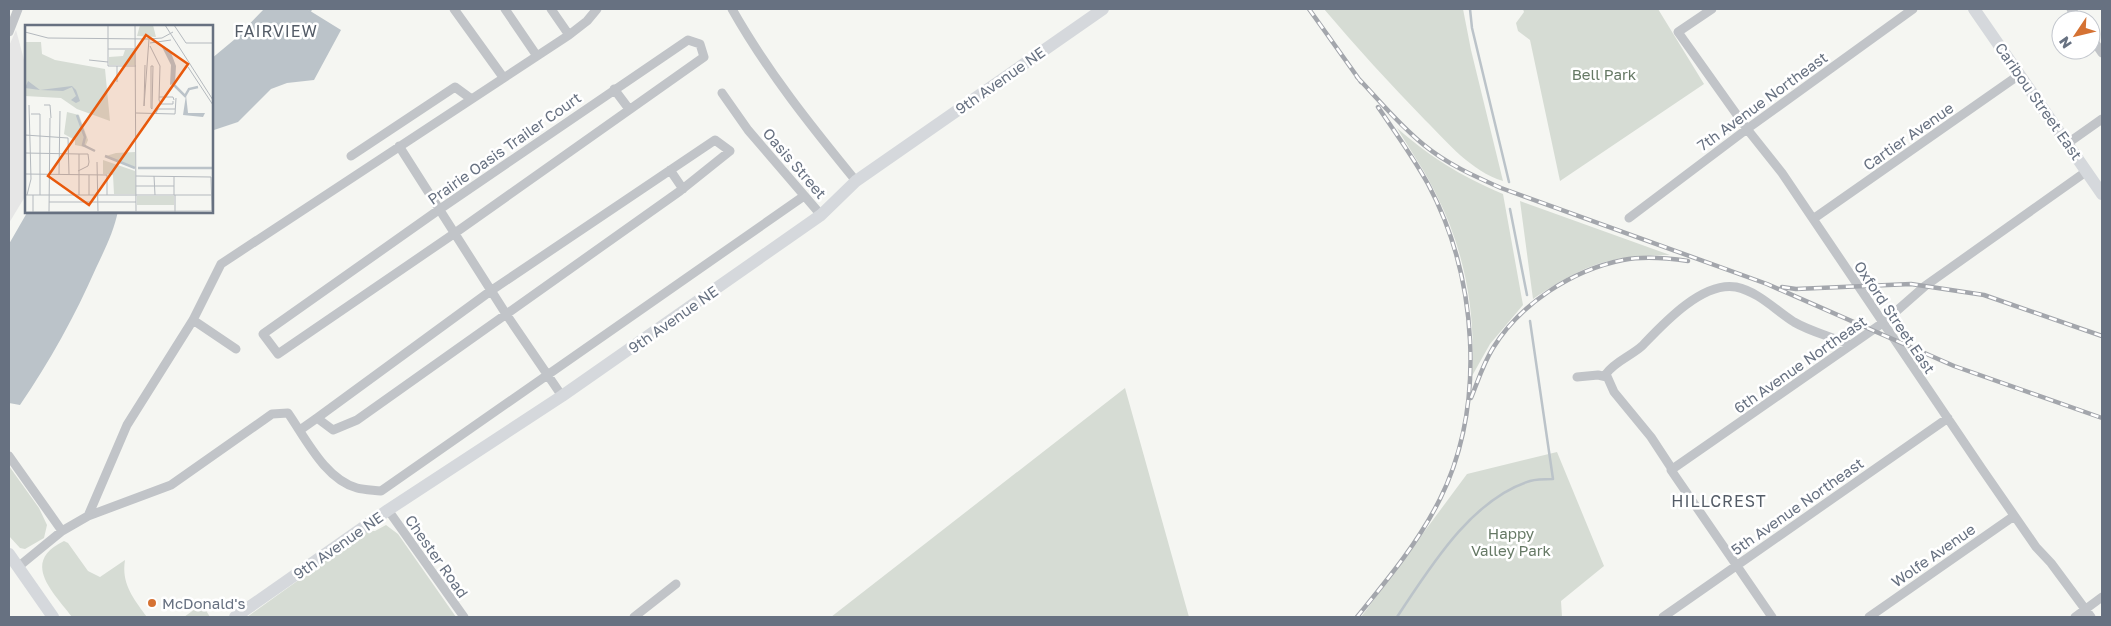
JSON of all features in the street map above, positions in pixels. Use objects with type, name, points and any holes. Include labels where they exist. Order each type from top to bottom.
[{"type":"street","points":[[9,32],[18,9]]},
{"type":"street","points":[[454,9],[503,77]]},
{"type":"street","points":[[505,9],[537,56]]},
{"type":"street","points":[[550,9],[568,35]]},
{"type":"street","points":[[88,516],[126,426],[193,320],[221,264],[568,35],[588,21],[597,9]]},
{"type":"street","points":[[732,9],[800,114],[856,180]]},
{"type":"street","name":"9th Avenue NE","points":[[235,617],[388,510],[562,396],[822,215],[856,180],[1103,9]]},
{"type":"street","name":"Oxford Street East","points":[[1712,9],[1678,32],[1782,173],[1854,281],[1884,322],[1891,337],[2014,516],[2088,613]]},
{"type":"street","name":"7th Avenue Northeast","points":[[1628,218],[1747,128],[1913,9]]},
{"type":"street","name":"Caribou Street East","points":[[1974,9],[2102,194]]},
{"type":"street","name":"Prairie Oasis Trailer Court","points":[[688,40],[700,44],[704,57],[628,110],[455,233],[278,354],[263,334],[614,88],[688,40]]},
{"type":"street","name":"Cartier Avenue","points":[[1813,219],[2019,75]]},
{"type":"street","points":[[351,156],[455,87],[470,98]]},
{"type":"street","points":[[614,88],[628,110]]},
{"type":"street","name":"Oasis Street","points":[[722,93],[748,130],[822,215]]},
{"type":"street","points":[[2068,143],[2102,119]]},
{"type":"street","points":[[300,430],[316,418],[492,290],[715,140],[730,151],[683,189],[357,420],[333,430],[316,418]]},
{"type":"street","points":[[399,146],[506,314],[562,396]]},
{"type":"street","points":[[670,170],[683,189]]},
{"type":"street","name":"6th Avenue Northeast","points":[[1671,469],[1884,322],[1926,286],[2087,170]]},
{"type":"street","points":[[18,567],[62,531],[88,516],[171,485],[272,414],[288,414],[328,468],[343,481],[356,488],[381,491],[804,196]]},
{"type":"street","points":[[1772,617],[1651,437],[1614,392],[1607,377],[1609,370],[1641,346],[1673,314],[1701,296],[1724,287],[1735,287],[1754,295],[1799,325],[1850,345]]},
{"type":"street","points":[[193,320],[236,349]]},
{"type":"street","points":[[1577,377],[1598,375],[1607,377]]},
{"type":"street","name":"5th Avenue Northeast","points":[[1663,617],[1948,418]]},
{"type":"street","points":[[9,456],[62,531]]},
{"type":"street","name":"Chester Road","points":[[388,510],[464,617]]},
{"type":"street","name":"Wolfe Avenue","points":[[1869,617],[2014,516]]},
{"type":"street","points":[[9,554],[53,617]]},
{"type":"street","points":[[634,617],[676,584]]},
{"type":"street","points":[[2074,617],[2088,613],[2102,597]]},
{"type":"shaded area","points":[[264,9],[307,9],[341,30],[314,80],[287,83],[271,89],[238,122],[212,131],[212,58],[235,39]]},
{"type":"shaded area","points":[[16,30],[25,63],[25,197],[9,223],[9,46]]},
{"type":"shaded area","points":[[27,212],[118,212],[109,240],[71,321],[42,372],[20,405],[9,403],[9,244]]},
{"type":"green space","points":[[1324,9],[1463,9],[1503,181],[1470,163],[1451,147],[1386,79]]},
{"type":"green space","name":"Bell Park","points":[[1523,9],[1658,9],[1704,84],[1560,181],[1530,40],[1518,31],[1516,23],[1524,12]]},
{"type":"green space","points":[[1397,128],[1447,166],[1503,194],[1523,305],[1490,344],[1472,376],[1473,352],[1470,306],[1461,260],[1446,216],[1432,185]]},
{"type":"green space","points":[[1520,201],[1670,255],[1629,257],[1597,264],[1551,287],[1533,299]]},
{"type":"green space","points":[[1125,388],[1189,617],[831,617]]},
{"type":"green space","name":"Happy Valley Park","points":[[1557,452],[1604,566],[1561,601],[1562,617],[1361,617],[1467,474]]},
{"type":"green space","points":[[9,466],[39,508],[47,525],[44,538],[25,549],[20,548],[9,536]]},
{"type":"green space","points":[[386,525],[398,534],[456,617],[247,617],[367,531],[375,531]]},
{"type":"green space","points":[[64,541],[68,543],[88,571],[100,577],[125,560],[124,569],[127,584],[133,597],[147,617],[72,617],[50,588],[44,578],[42,568],[44,558],[51,549]]},
{"type":"green space","points":[[202,604],[210,617],[184,617]]},
{"type":"waterway","points":[[1470,9],[1472,28],[1509,182]]},
{"type":"waterway","points":[[1510,209],[1527,295]]},
{"type":"waterway","points":[[1397,617],[1423,578],[1470,519],[1489,503],[1509,490],[1530,481],[1553,479],[1530,321]]},
{"type":"railway","points":[[1309,9],[1361,82]]},
{"type":"railway","points":[[1357,77],[1398,121],[1424,145],[1451,164],[1481,179],[1501,188],[1767,284],[1954,366],[2102,418]]},
{"type":"railway","points":[[1357,617],[1412,546],[1440,499],[1455,462],[1465,423],[1470,382],[1470,340],[1466,299],[1457,259],[1445,220],[1428,184],[1378,107]]},
{"type":"railway","points":[[1471,398],[1486,360],[1504,332],[1533,303],[1549,291],[1585,272],[1623,260],[1655,258],[1688,261]]},
{"type":"railway","points":[[1782,287],[1796,289],[1911,284],[1984,295],[2102,336]]},
{"type":"place","name":"McDonald's","points":[[152,603]]},
{"type":"district","name":"FAIRVIEW","points":[[276,31]]},
{"type":"district","name":"HILLCREST","points":[[1719,501]]}]
